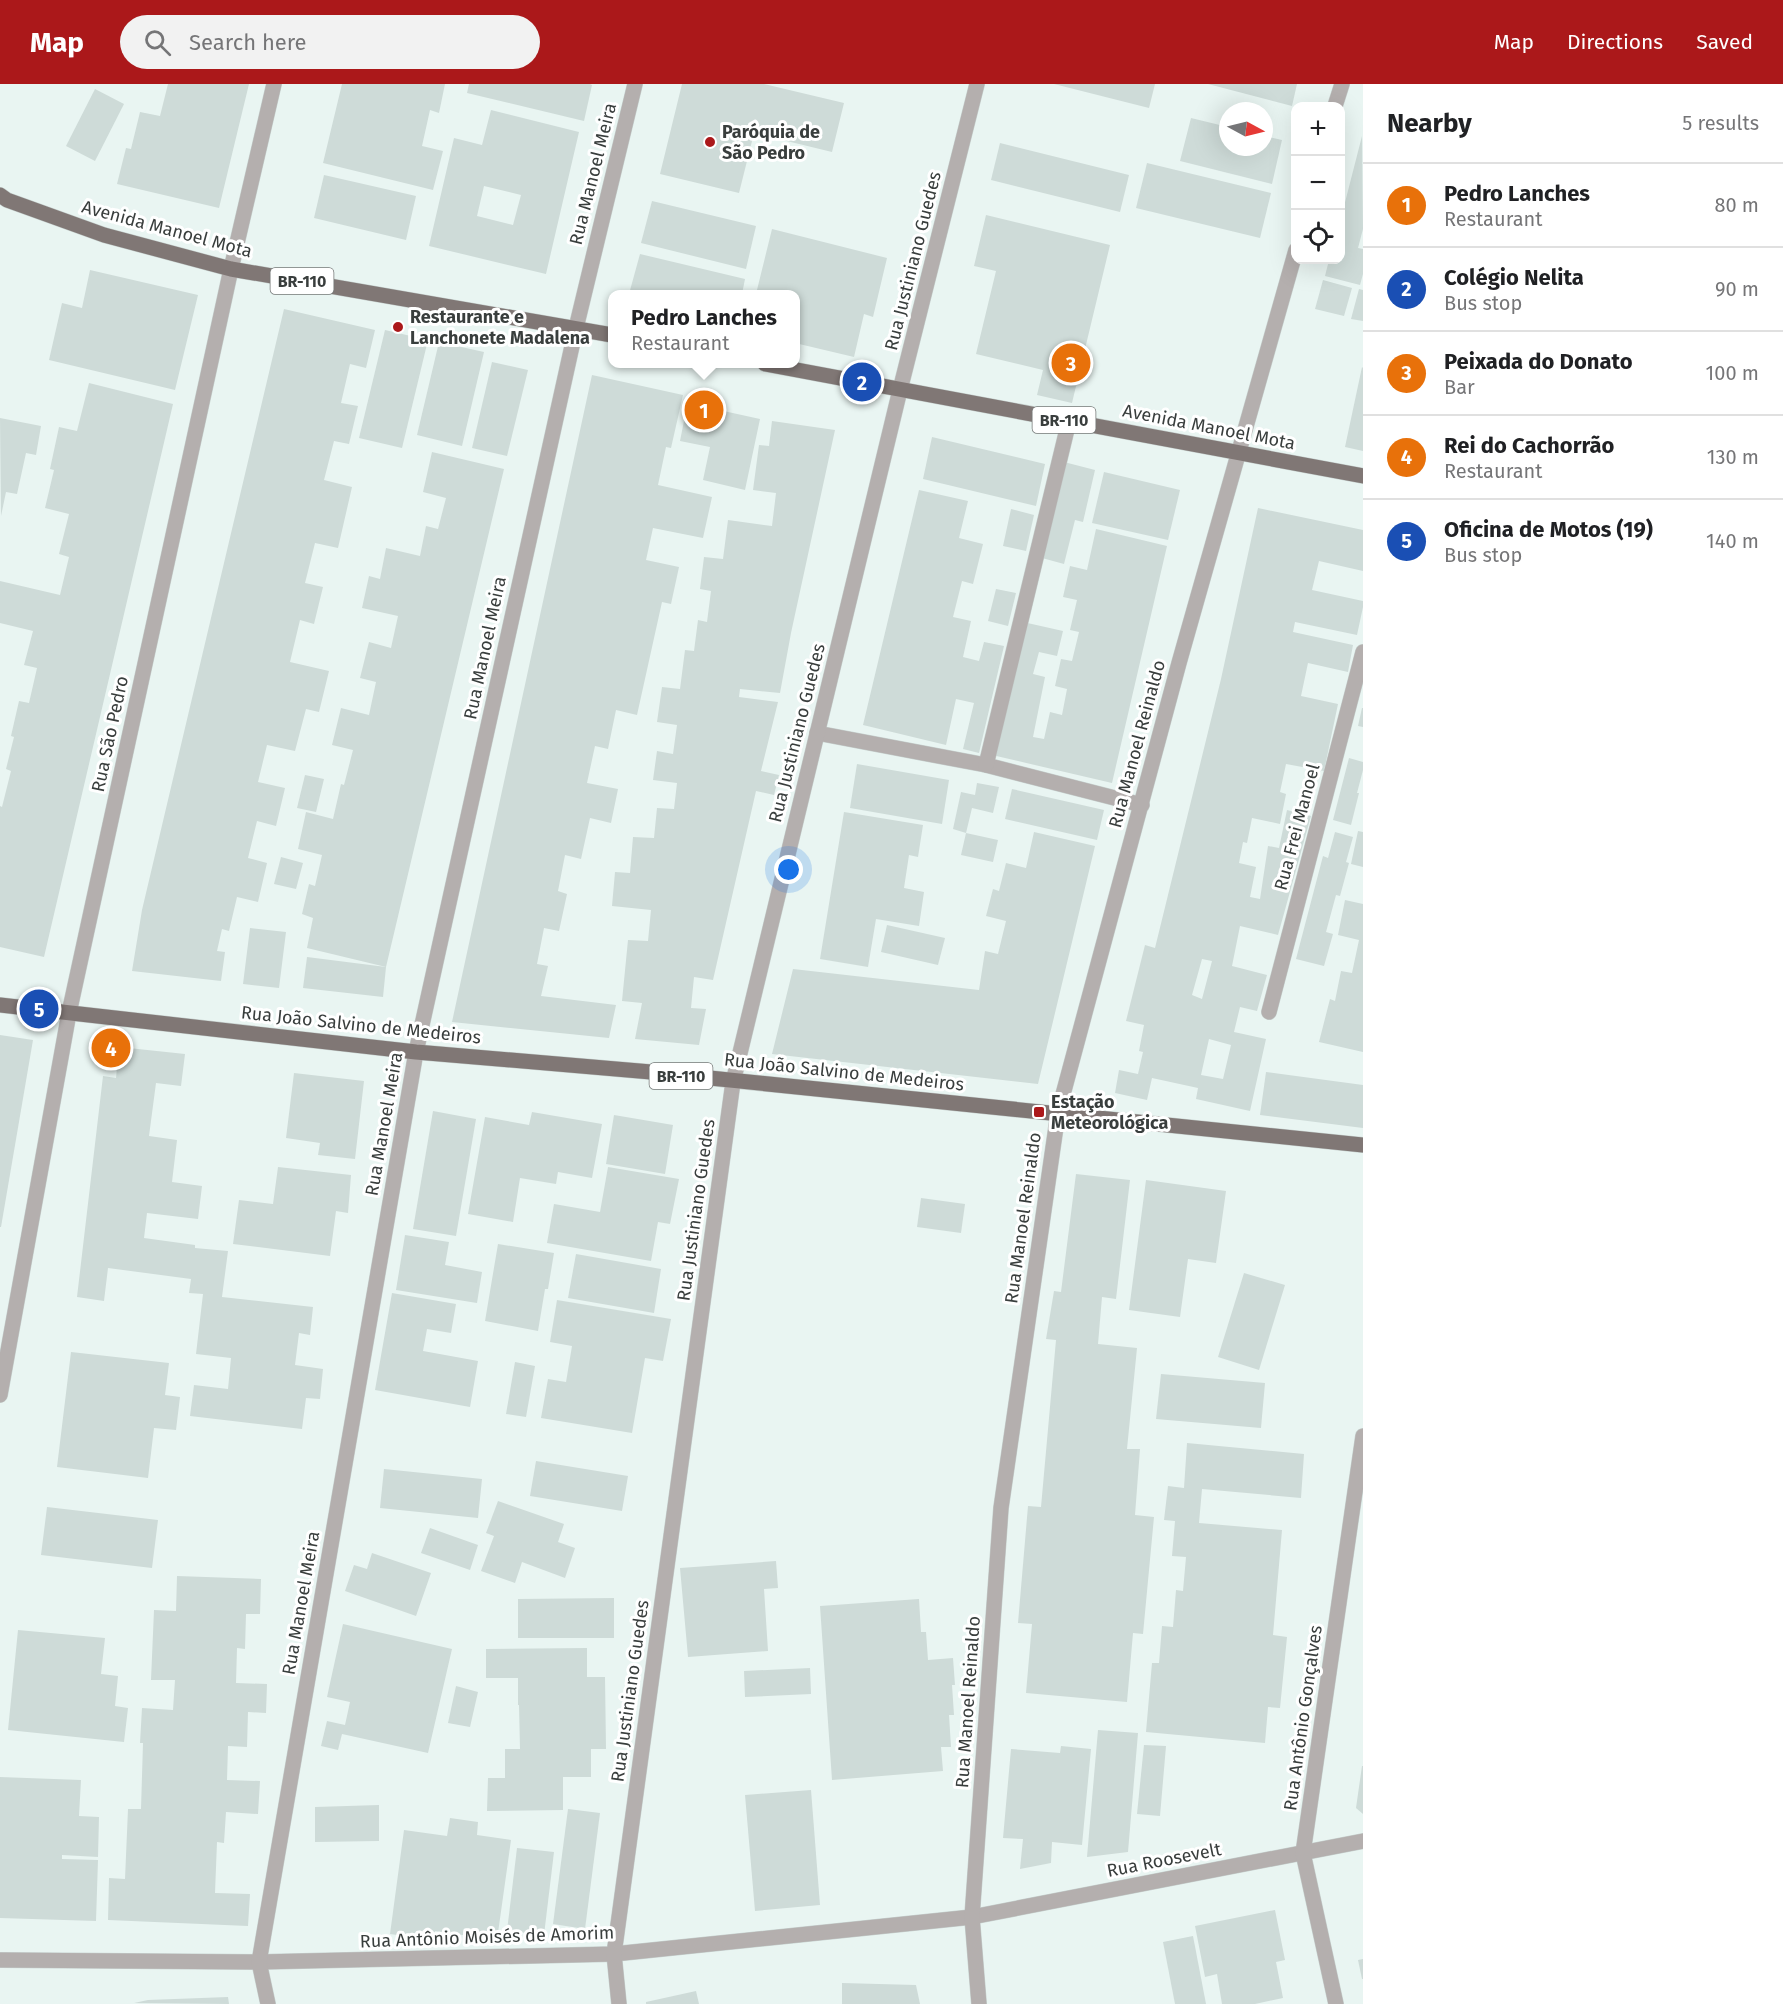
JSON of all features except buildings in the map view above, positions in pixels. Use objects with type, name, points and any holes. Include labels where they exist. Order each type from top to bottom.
[{"type":"main road","name":"Avenida Manoel Mota","points":[[0,195],[7,200],[104,235],[231,269],[608,334]]},
{"type":"main road","name":"Avenida Manoel Mota","points":[[790,368],[1363,476]]},
{"type":"main road","name":"Rua João Salvino de Medeiros","points":[[0,1005],[416,1052],[651,1072],[1363,1145]]},
{"type":"street","name":"Rua São Pedro","points":[[0,1395],[69,1013],[231,269],[274,84]]},
{"type":"street","name":"Rua Manoel Meira","points":[[268,2004],[259,1962],[416,1052],[576,328],[635,84]]},
{"type":"street","name":"Rua Justiniano Guedes","points":[[619,2004],[614,1954],[733,1082],[900,390],[977,84]]},
{"type":"street","points":[[1336,102],[1341,84]]},
{"type":"street","name":"Rua Manoel Reinaldo","points":[[980,2004],[972,1917],[1001,1508],[1058,1113],[1179,663],[1292,264]]},
{"type":"street","points":[[986,765],[1070,421]]},
{"type":"street","name":"Rua Frei Manoel","points":[[1269,1012],[1363,652]]},
{"type":"street","points":[[817,733],[986,765],[1142,805]]},
{"type":"street","name":"Rua Antônio Gonçalves","points":[[1336,2004],[1303,1853],[1363,1436]]},
{"type":"street","name":"Rua Roosevelt","points":[[972,1917],[1363,1840]]},
{"type":"street","name":"Rua Antônio Moisés de Amorim","points":[[0,1960],[259,1962],[614,1954],[972,1917]]},
{"type":"place","name":"Paróquia de São Pedro","points":[[710,142]]},
{"type":"place","name":"Restaurante e Lanchonete Madalena","points":[[398,327]]},
{"type":"place","name":"Peixada do Donato","points":[[1071,363]]},
{"type":"place","name":"Colégio Nelita","points":[[862,382]]},
{"type":"place","name":"Pedro Lanches","points":[[704,410]]},
{"type":"place","name":"Oficina de Motos (19)","points":[[39,1009]]},
{"type":"place","name":"Rei do Cachorrão","points":[[111,1048]]},
{"type":"place","name":"Estação Meteorológica","points":[[1039,1112]]}]
